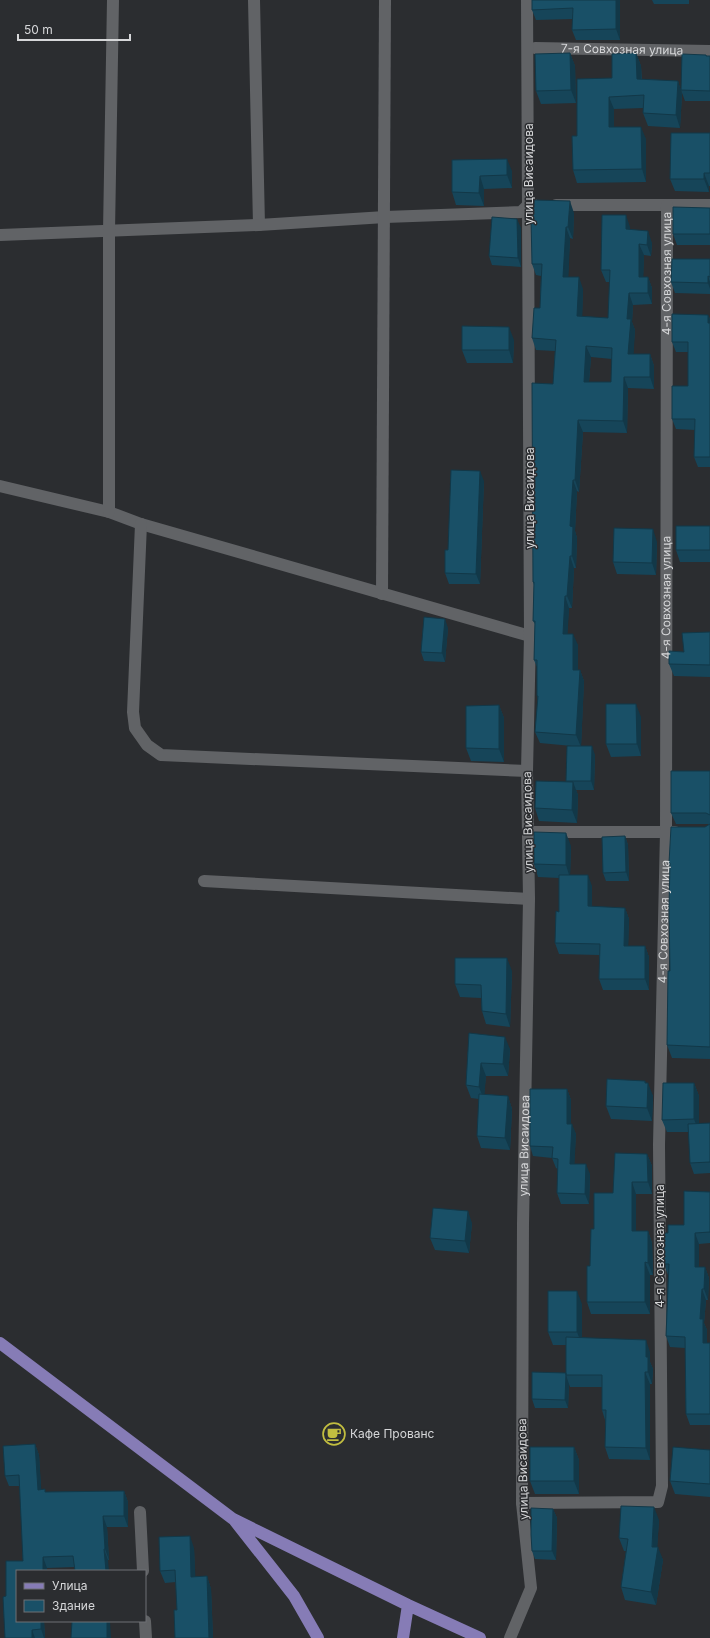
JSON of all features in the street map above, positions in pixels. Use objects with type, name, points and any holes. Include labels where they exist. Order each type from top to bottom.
[{"type":"main road","points":[[0,1343],[233,1519],[408,1605],[480,1638]]},
{"type":"main road","points":[[233,1519],[294,1596],[318,1638]]},
{"type":"main road","points":[[403,1638],[408,1605]]},
{"type":"street","points":[[109,512],[109,231],[113,0]]},
{"type":"street","points":[[254,0],[259,225]]},
{"type":"street","points":[[382,594],[385,0]]},
{"type":"street","name":"улица Висаидова","points":[[510,1638],[532,1588],[522,1503],[523,1224],[530,900],[527,771],[530,636],[528,0]]},
{"type":"street","name":"7-я Совхозная улица","points":[[534,48],[710,50]]},
{"type":"street","points":[[0,235],[259,225],[385,217],[521,212],[529,204],[710,205]]},
{"type":"street","name":"4-я Совхозная улица","points":[[522,1503],[658,1502],[662,1486],[659,1145],[666,832],[667,205]]},
{"type":"street","points":[[0,486],[109,512],[141,524],[530,636]]},
{"type":"street","points":[[141,524],[132,712],[135,728],[147,745],[161,755],[527,771]]},
{"type":"street","points":[[529,832],[688,832]]},
{"type":"street","points":[[204,880],[530,900]]},
{"type":"street","points":[[140,1512],[143,1570]]},
{"type":"street","points":[[145,1622],[146,1638]]},
{"type":"building","points":[[532,0],[616,0],[616,29],[572,30],[573,8],[532,10]]},
{"type":"building","points":[[570,53],[571,90],[536,91],[535,54]]},
{"type":"building","points":[[636,53],[637,79],[678,81],[676,115],[643,113],[644,95],[609,97],[609,127],[641,127],[642,169],[573,170],[572,136],[577,136],[577,79],[612,78],[612,54]]},
{"type":"building","points":[[682,54],[710,56],[710,91],[681,90]]},
{"type":"building","points":[[671,133],[710,133],[710,173],[704,173],[704,179],[670,179]]},
{"type":"building","points":[[507,159],[507,175],[480,176],[479,193],[452,192],[452,160]]},
{"type":"building","points":[[534,200],[570,201],[568,227],[566,227],[563,277],[579,277],[577,316],[608,318],[610,270],[601,270],[602,215],[626,215],[626,229],[648,231],[647,245],[639,244],[639,277],[648,277],[648,293],[629,293],[627,319],[631,319],[628,354],[650,354],[650,377],[624,377],[623,421],[578,420],[575,480],[573,480],[570,526],[573,527],[572,556],[570,556],[567,596],[565,596],[563,634],[573,634],[573,670],[580,670],[576,735],[535,732],[538,696],[537,660],[534,660],[535,621],[533,621],[532,383],[553,384],[556,340],[532,338],[534,308],[540,308],[542,264],[532,264],[531,218],[533,218]],"holes":[[[586,346],[612,348],[611,382],[584,382]]]},
{"type":"building","points":[[673,207],[710,208],[710,234],[673,234]]},
{"type":"building","points":[[492,217],[517,219],[518,258],[489,256]]},
{"type":"building","points":[[672,259],[710,259],[710,277],[708,276],[708,283],[671,282]]},
{"type":"building","points":[[672,314],[708,315],[708,323],[710,323],[710,457],[694,457],[695,419],[672,419],[672,386],[688,386],[688,342],[672,342]]},
{"type":"building","points":[[462,326],[509,327],[509,350],[462,350]]},
{"type":"building","points":[[451,470],[480,471],[476,574],[445,573],[445,550],[448,550]]},
{"type":"building","points":[[676,526],[710,526],[710,550],[676,550]]},
{"type":"building","points":[[614,528],[653,529],[652,563],[613,562]]},
{"type":"building","points":[[424,617],[445,619],[442,653],[421,652]]},
{"type":"building","points":[[710,632],[710,665],[669,664],[669,651],[684,652],[682,633]]},
{"type":"building","points":[[606,704],[636,704],[637,744],[606,744]]},
{"type":"building","points":[[499,705],[499,749],[466,748],[466,706]]},
{"type":"building","points":[[567,746],[592,746],[591,781],[566,781]]},
{"type":"building","points":[[671,771],[710,771],[710,815],[706,813],[671,813]]},
{"type":"building","points":[[536,781],[573,782],[572,810],[535,808]]},
{"type":"building","points":[[710,824],[710,1047],[667,1045],[668,971],[670,971],[669,863],[671,827],[705,827]]},
{"type":"building","points":[[534,832],[566,833],[566,865],[534,864]]},
{"type":"building","points":[[625,836],[626,872],[603,873],[602,837]]},
{"type":"building","points":[[559,875],[588,875],[588,906],[625,908],[624,946],[645,946],[645,979],[599,979],[600,944],[555,943],[556,911],[559,912]]},
{"type":"building","points":[[455,958],[507,958],[506,1014],[482,1011],[481,985],[455,984]]},
{"type":"building","points":[[469,1033],[505,1037],[503,1064],[481,1063],[479,1087],[466,1085]]},
{"type":"building","points":[[607,1079],[645,1081],[645,1083],[648,1083],[647,1108],[606,1106]]},
{"type":"building","points":[[663,1083],[694,1083],[694,1119],[662,1120]]},
{"type":"building","points":[[530,1089],[567,1089],[567,1124],[572,1124],[570,1164],[586,1164],[585,1194],[557,1193],[558,1159],[552,1158],[553,1147],[530,1146]]},
{"type":"building","points":[[479,1094],[508,1096],[505,1138],[477,1136]]},
{"type":"building","points":[[710,1123],[710,1162],[690,1163],[688,1124]]},
{"type":"building","points":[[615,1153],[647,1154],[648,1182],[632,1182],[632,1231],[648,1231],[648,1263],[645,1262],[645,1302],[587,1302],[587,1266],[590,1266],[591,1229],[594,1229],[594,1193],[613,1193]]},
{"type":"building","points":[[684,1191],[710,1192],[710,1232],[695,1233],[695,1267],[705,1267],[700,1319],[703,1319],[703,1343],[710,1343],[710,1414],[686,1414],[685,1337],[666,1336],[669,1264],[664,1264],[663,1233],[668,1233],[668,1225],[684,1225]]},
{"type":"building","points":[[433,1208],[468,1211],[465,1241],[430,1238]]},
{"type":"building","points":[[548,1291],[577,1291],[577,1332],[548,1332]]},
{"type":"building","points":[[566,1337],[646,1340],[648,1372],[645,1372],[646,1448],[605,1447],[606,1410],[602,1410],[602,1375],[566,1375]]},
{"type":"building","points":[[532,1372],[566,1373],[565,1400],[532,1399]]},
{"type":"building","points":[[35,1444],[38,1490],[45,1489],[45,1492],[124,1491],[124,1516],[103,1516],[106,1570],[75,1570],[73,1556],[43,1557],[43,1570],[16,1570],[16,1622],[41,1622],[41,1629],[32,1630],[32,1638],[5,1638],[3,1597],[6,1596],[6,1561],[23,1561],[19,1475],[5,1476],[3,1446]]},
{"type":"building","points":[[530,1447],[574,1447],[574,1481],[530,1481]]},
{"type":"building","points":[[673,1447],[710,1450],[710,1484],[670,1481]]},
{"type":"building","points":[[621,1506],[654,1507],[652,1547],[658,1547],[651,1592],[621,1587],[628,1539],[619,1538]]},
{"type":"building","points":[[531,1508],[553,1509],[552,1551],[532,1551]]},
{"type":"building","points":[[190,1536],[191,1577],[207,1576],[209,1638],[175,1638],[174,1610],[177,1610],[175,1570],[160,1571],[159,1537]]},
{"type":"building","points":[[72,1622],[107,1622],[107,1638],[71,1638]]},
{"type":"place","name":"Кафе Прованс","points":[[334,1434]]}]
